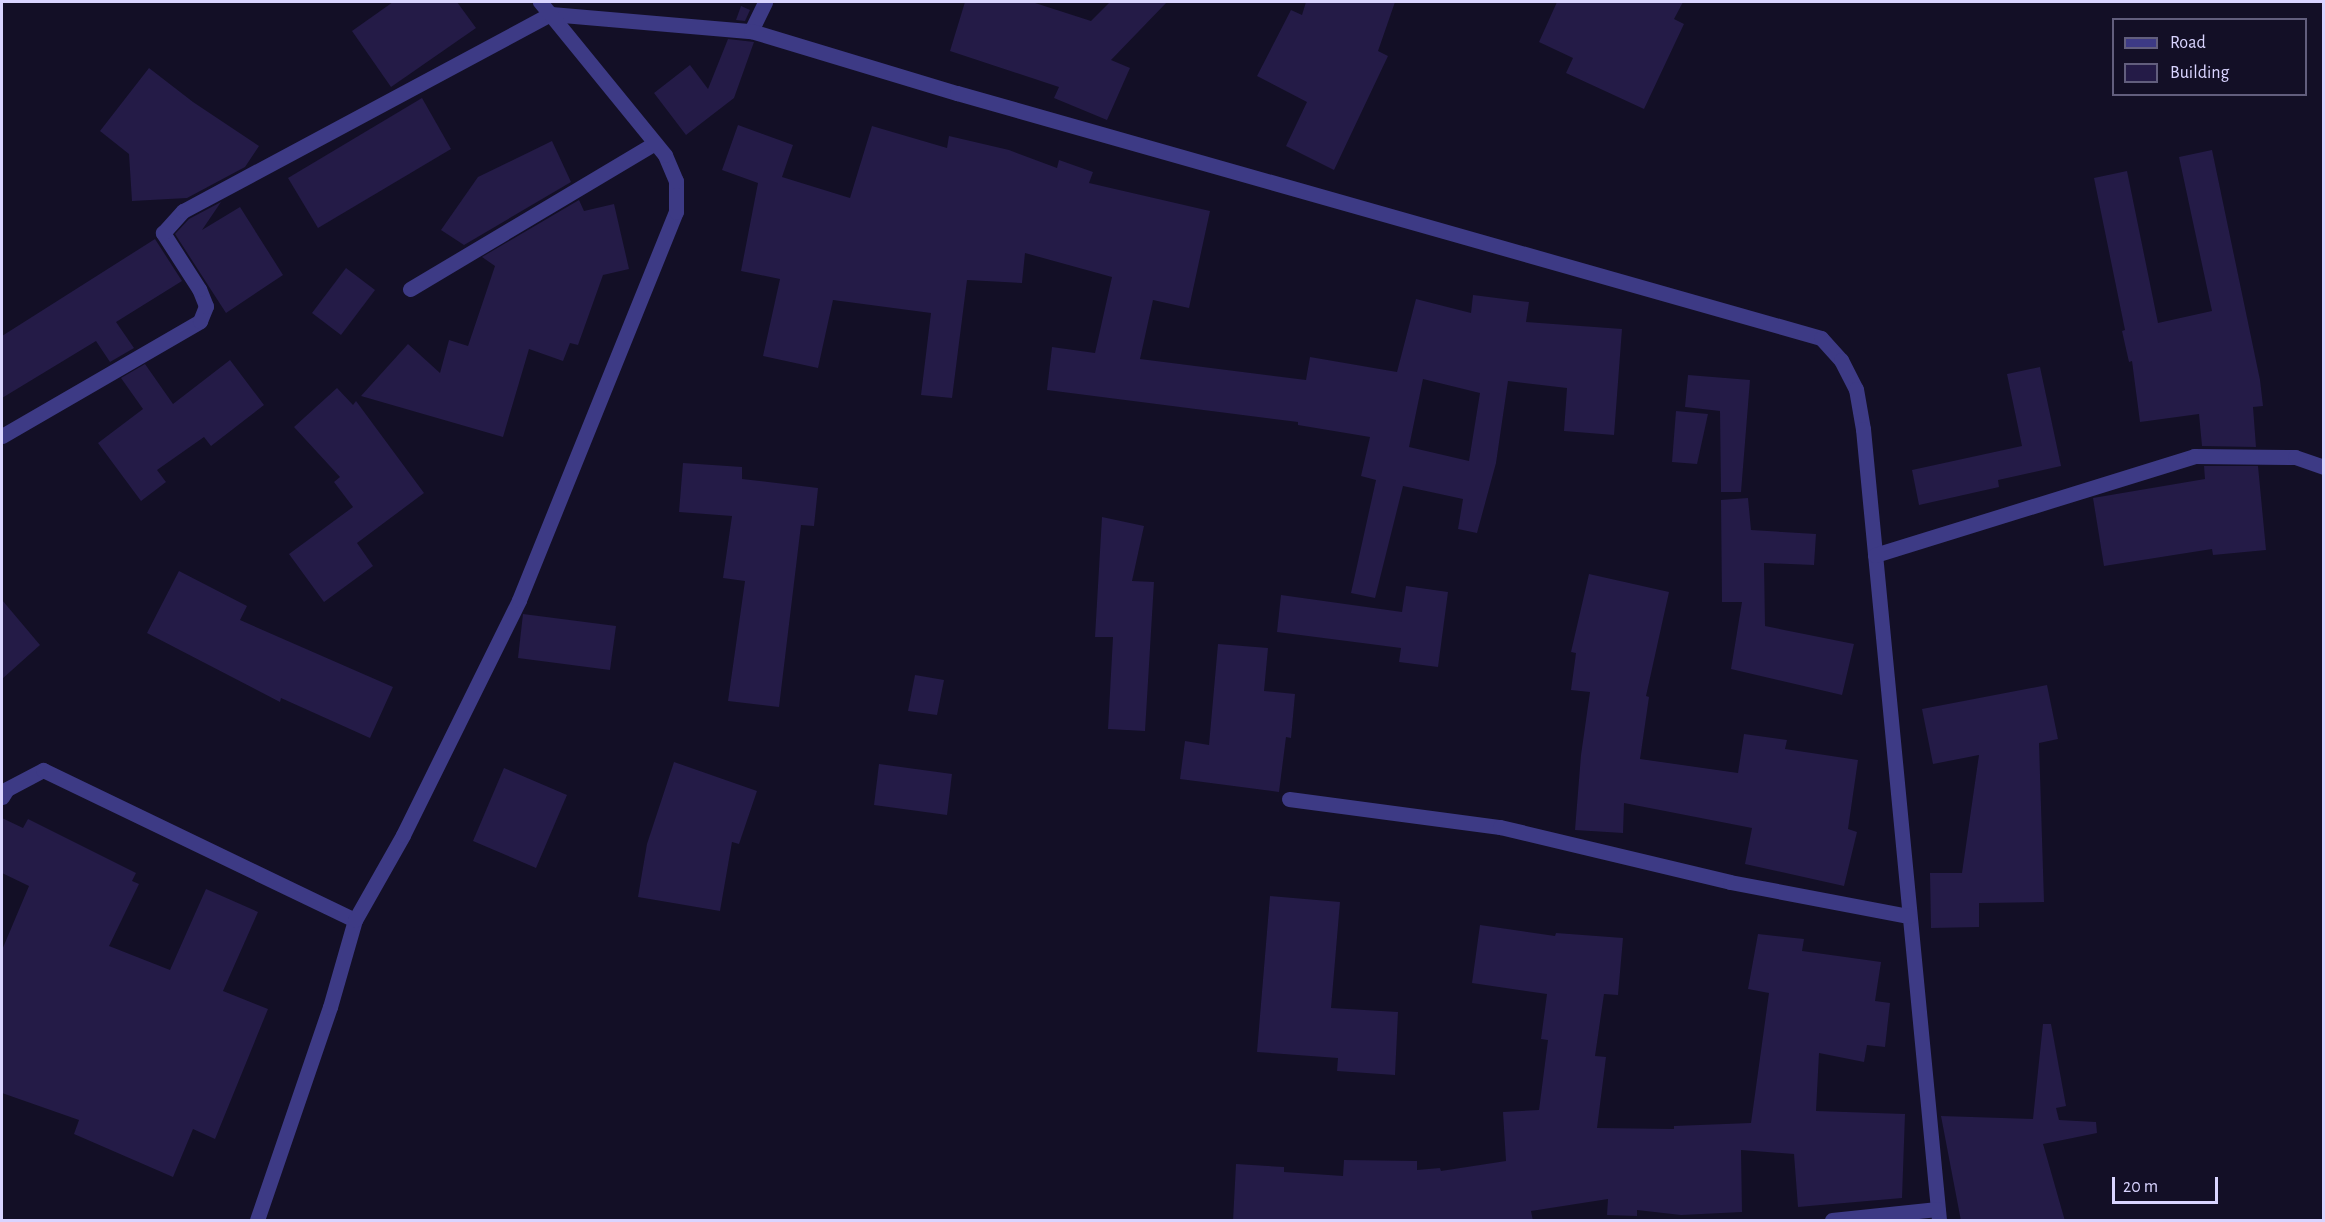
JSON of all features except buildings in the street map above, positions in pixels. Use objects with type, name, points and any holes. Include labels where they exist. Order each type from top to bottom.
[{"type":"street","points":[[257,1221],[330,1007],[355,920],[403,835],[519,600],[676,212],[676,181],[665,155],[540,2]]},
{"type":"street","points":[[751,31],[765,2]]},
{"type":"street","points":[[2,436],[200,321],[206,306],[199,289],[163,233],[183,211],[551,14],[751,31],[957,93],[1821,338],[1841,360],[1856,389],[1863,429],[1937,1215],[1832,1221]]},
{"type":"street","points":[[410,289],[655,143]]},
{"type":"street","points":[[1875,555],[2194,456],[2295,457],[2324,467]]},
{"type":"street","points":[[2,797],[8,789],[43,770],[355,920]]},
{"type":"street","points":[[1289,799],[1500,827],[1730,882],[1909,916]]}]
